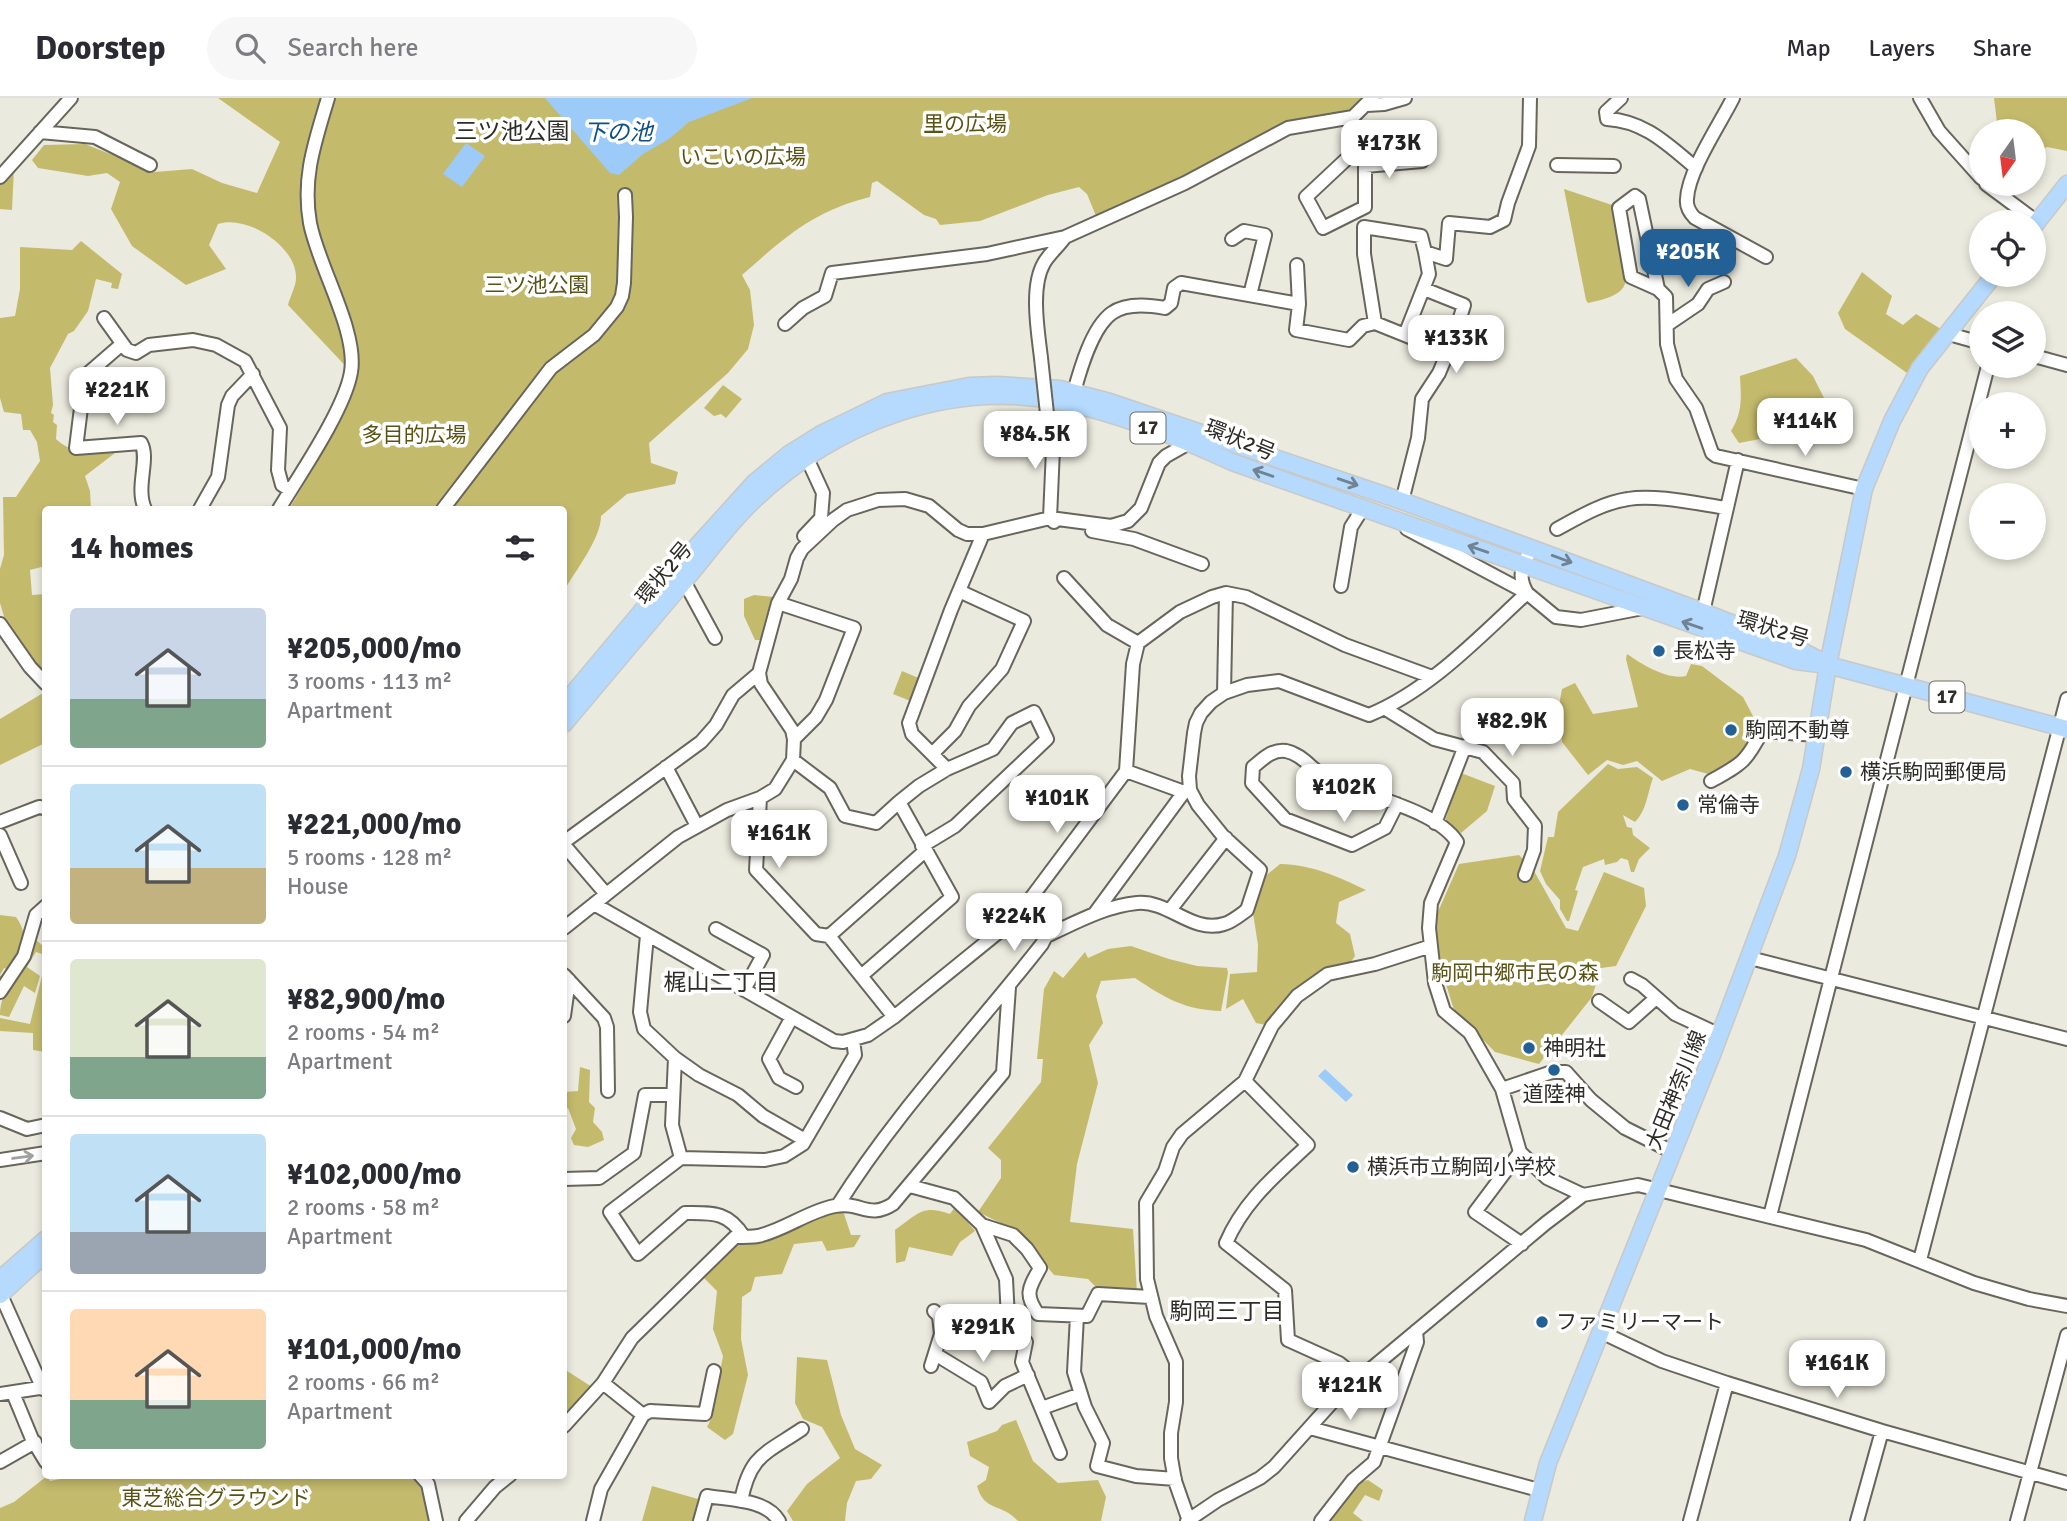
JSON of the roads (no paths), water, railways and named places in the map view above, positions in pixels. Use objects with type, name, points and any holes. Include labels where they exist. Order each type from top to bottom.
[{"type":"main road","points":[[2046,210],[2067,184]]},
{"type":"main road","name":"大田神奈川線","points":[[1533,1521],[1548,1462],[1720,1035],[1787,856],[1811,769],[1828,665],[1864,489],[1897,411],[1920,368],[1984,287]]},
{"type":"main road","name":"環状2号","points":[[567,700],[687,557],[755,482],[789,454],[821,434],[887,402],[969,386],[1029,386],[1074,392],[1402,501],[1703,612],[1802,651],[1828,665]]},
{"type":"main road","name":"環状2号","points":[[567,720],[749,505],[806,456],[851,431],[892,413],[936,402],[976,397],[1021,397],[1061,402],[1108,414],[1362,510],[1643,608],[1796,661],[1828,665]]},
{"type":"main road","name":"17","points":[[1828,665],[2063,728]]},
{"type":"main road","points":[[0,1279],[42,1243]]},
{"type":"main road","points":[[0,1294],[42,1257]]},
{"type":"street","points":[[0,177],[71,98]]},
{"type":"street","points":[[281,506],[334,415],[351,373],[351,347],[311,226],[307,197],[309,161],[328,98]]},
{"type":"street","points":[[785,324],[803,308],[825,296],[832,273],[987,254],[1066,237],[1185,183],[1288,128],[1353,117],[1370,102],[1384,104],[1405,98]]},
{"type":"street","points":[[1425,251],[1446,259],[1449,223],[1490,227],[1504,220],[1529,146],[1530,98]]},
{"type":"street","points":[[1621,98],[1605,112],[1607,119],[1625,120],[1652,131],[1696,168]]},
{"type":"street","points":[[1733,98],[1696,168],[1686,201],[1689,212],[1695,218],[1766,257]]},
{"type":"street","points":[[1920,98],[1939,131],[1969,165]]},
{"type":"street","points":[[1353,117],[1354,152],[1306,197],[1323,228],[1364,207],[1365,166],[1422,161]]},
{"type":"street","points":[[40,132],[95,137],[150,166]]},
{"type":"street","points":[[1557,165],[1614,166]]},
{"type":"street","points":[[445,506],[551,368],[594,335],[617,307],[624,283],[625,195]]},
{"type":"street","points":[[1658,289],[1639,199],[1635,196],[1619,208],[1632,277],[1658,289],[1666,297],[1667,344],[1676,379],[1696,408],[1712,453],[1864,489]]},
{"type":"street","points":[[2001,196],[2018,210]]},
{"type":"street","points":[[1375,323],[1364,254],[1364,227],[1421,236],[1429,274],[1405,335]]},
{"type":"street","points":[[1232,239],[1244,231],[1265,235],[1250,295]]},
{"type":"street","points":[[1066,237],[1044,262],[1036,298],[1053,449],[1050,518],[1057,525],[1134,539],[1202,564]]},
{"type":"street","points":[[1297,265],[1299,304],[1296,330],[1349,340],[1363,326],[1375,323],[1447,352]]},
{"type":"street","points":[[1667,325],[1698,304],[1708,289],[1724,282]]},
{"type":"street","points":[[1074,392],[1083,358],[1104,321],[1113,312],[1145,304],[1165,308],[1171,303],[1174,288],[1181,283],[1299,304]]},
{"type":"street","points":[[1402,501],[1418,439],[1422,399],[1439,373],[1464,305],[1424,289]]},
{"type":"street","points":[[104,318],[127,350],[136,353],[149,345],[193,340],[215,345],[245,361],[280,428],[278,470],[282,485],[290,490]]},
{"type":"street","points":[[1949,331],[1969,340]]},
{"type":"street","points":[[122,344],[85,376],[75,448],[141,443],[145,450],[140,478],[144,506]]},
{"type":"street","points":[[2046,359],[2067,365]]},
{"type":"street","points":[[202,506],[218,477],[228,405],[232,396],[253,374]]},
{"type":"street","points":[[1770,1216],[1985,378]]},
{"type":"street","points":[[567,926],[668,844],[727,810],[760,798],[775,789],[793,760],[794,739],[792,730],[761,684],[759,673],[778,603],[791,579],[797,558],[802,549],[832,520],[864,503],[891,497],[929,506],[958,530],[967,534],[983,534],[1050,518],[1111,526],[1128,521],[1141,508],[1159,463],[1189,443]]},
{"type":"street","points":[[797,558],[797,543],[821,518],[822,492],[806,456]]},
{"type":"street","points":[[1703,612],[1738,460]]},
{"type":"street","points":[[1557,529],[1587,512],[1631,498],[1727,508]]},
{"type":"street","points":[[1341,586],[1351,527],[1362,510],[1397,524],[1527,593],[1556,617],[1581,620],[1643,608]]},
{"type":"street","points":[[947,769],[912,734],[909,723],[983,534]]},
{"type":"street","points":[[1527,593],[1520,582],[1531,548]]},
{"type":"street","points":[[1064,578],[1107,625],[1138,643]]},
{"type":"street","points":[[684,581],[715,638]]},
{"type":"street","points":[[932,754],[955,731],[969,706],[1002,669],[1024,621],[959,591]]},
{"type":"street","points":[[594,904],[834,1041],[853,1040],[868,1035],[894,1017],[1016,918],[1126,771],[1133,664],[1138,643],[1187,608],[1226,593],[1246,597],[1345,645],[1432,677]]},
{"type":"street","points":[[1224,693],[1226,593]]},
{"type":"street","points":[[1095,913],[1187,791],[1196,723],[1211,702],[1224,693],[1247,685],[1279,681],[1369,715],[1432,677],[1527,593]]},
{"type":"street","points":[[778,603],[856,622],[826,700],[816,717],[794,739]]},
{"type":"street","points":[[0,624],[42,680]]},
{"type":"street","points":[[567,842],[707,736],[733,695],[759,673]]},
{"type":"street","points":[[1920,1260],[2063,728],[2067,699]]},
{"type":"street","points":[[1384,708],[1434,738],[1483,752],[1513,783],[1514,799],[1535,826],[1534,849],[1525,875]]},
{"type":"street","points":[[793,760],[830,788],[845,816],[876,823],[919,786],[947,769],[993,749],[1012,723],[1034,712],[1047,739],[955,827],[923,848],[829,936]]},
{"type":"street","points":[[1711,780],[1735,768],[1749,756],[1762,731],[1816,735]]},
{"type":"street","points":[[1435,822],[1465,746]]},
{"type":"street","points":[[1397,804],[1385,828],[1352,845],[1285,819],[1252,783],[1253,767],[1270,753],[1285,751],[1299,757],[1323,775],[1397,804],[1435,822],[1454,836],[1457,842],[1431,903],[1429,928],[1435,983],[1444,1011],[1470,1033],[1502,1089],[1520,1152],[1547,1178],[1583,1195]]},
{"type":"street","points":[[666,767],[697,826]]},
{"type":"street","points":[[838,1205],[868,1157],[1009,987],[1046,936],[1095,913],[1139,903],[1170,910],[1197,925],[1224,924],[1247,910],[1260,870],[1226,838],[1187,791],[1126,771]]},
{"type":"street","points":[[760,798],[756,870],[816,934],[829,936],[894,1017]]},
{"type":"street","points":[[861,976],[952,897],[899,802]]},
{"type":"street","points":[[0,821],[42,807]]},
{"type":"street","points":[[0,835],[21,883]]},
{"type":"street","points":[[1170,910],[1226,838]]},
{"type":"street","points":[[567,848],[606,894]]},
{"type":"street","points":[[0,992],[24,956],[36,915],[42,910]]},
{"type":"street","points":[[1016,918],[1046,936]]},
{"type":"street","points":[[716,929],[764,955],[744,990]]},
{"type":"street","points":[[647,935],[640,1012],[644,1029],[675,1058],[699,1075],[738,1095],[763,1116],[806,1140]]},
{"type":"street","points":[[1431,946],[1375,964],[1328,974],[1297,996],[1272,1026],[1245,1081],[1182,1134],[1146,1203],[1147,1279],[1150,1297],[1177,1362],[1176,1402],[1171,1433],[1175,1479],[1188,1521],[1218,1500],[1260,1478],[1281,1460],[1336,1398],[1583,1195],[1639,1185],[1866,1240],[1974,1283],[2029,1299],[2067,1306]]},
{"type":"street","points":[[1750,958],[2067,1039]]},
{"type":"street","points":[[567,979],[604,1018],[607,1027],[608,1091]]},
{"type":"street","points":[[1630,979],[1642,985],[1675,1014],[1720,1035]]},
{"type":"street","points":[[567,1423],[603,1382],[632,1338],[736,1237],[758,1236],[814,1212],[838,1205],[874,1212],[894,1204],[1003,1073],[1009,987]]},
{"type":"street","points":[[1599,1002],[1629,1022],[1656,998]]},
{"type":"street","points":[[792,1017],[769,1059],[779,1078],[796,1087]]},
{"type":"street","points":[[744,1237],[738,1227],[719,1213],[685,1213],[638,1254],[610,1212],[681,1158],[765,1160],[784,1156],[803,1144],[855,1055],[853,1040]]},
{"type":"street","points":[[675,1058],[672,1125],[681,1158]]},
{"type":"street","points":[[1502,1089],[1552,1072],[1566,1072],[1591,1100],[1625,1128],[1673,1152]]},
{"type":"street","points":[[1245,1081],[1308,1145],[1251,1201],[1236,1220],[1226,1243],[1285,1290],[1287,1340],[1339,1363],[1359,1379]]},
{"type":"street","points":[[567,1179],[599,1178],[635,1153],[645,1095],[673,1096]]},
{"type":"street","points":[[0,1118],[27,1129],[42,1126]]},
{"type":"street","points":[[1520,1152],[1475,1212],[1522,1244]]},
{"type":"street","points":[[0,1160],[42,1154]]},
{"type":"street","points":[[910,1186],[954,1198],[982,1225],[1006,1279],[1008,1319],[1026,1342],[1022,1362],[1060,1453]]},
{"type":"street","points":[[982,1225],[1013,1235],[1040,1268],[1030,1286],[1029,1301],[1038,1314],[1087,1316],[1098,1294],[1150,1297]]},
{"type":"street","points":[[0,1294],[42,1384]]},
{"type":"street","points":[[934,1311],[939,1316],[941,1334],[933,1360],[981,1382],[989,1402],[1005,1386],[1028,1376]]},
{"type":"street","points":[[1077,1316],[1074,1372],[1103,1443],[1097,1466],[1136,1476],[1175,1479]]},
{"type":"street","points":[[1321,1521],[1353,1480],[1374,1462],[1381,1448],[1417,1342],[1416,1331]]},
{"type":"street","points":[[1601,1332],[1662,1361],[1727,1383],[1882,1431],[2067,1483]]},
{"type":"street","points":[[2017,1521],[2067,1335]]},
{"type":"street","points":[[593,1521],[601,1489],[643,1415],[650,1411],[705,1414],[714,1371]]},
{"type":"street","points":[[603,1382],[643,1415]]},
{"type":"street","points":[[1690,1521],[1727,1383]]},
{"type":"street","points":[[42,1388],[7,1393],[42,1455]]},
{"type":"street","points":[[1042,1408],[1081,1394]]},
{"type":"street","points":[[1310,1428],[1539,1490]]},
{"type":"street","points":[[741,1501],[746,1477],[753,1464],[802,1429]]},
{"type":"street","points":[[1857,1521],[1882,1431]]},
{"type":"street","points":[[0,1462],[35,1443]]},
{"type":"street","points":[[424,1479],[428,1484],[436,1521]]},
{"type":"street","points":[[466,1521],[505,1479]]},
{"type":"street","points":[[700,1521],[707,1496],[756,1504],[776,1516],[779,1521]]},
{"type":"water","name":"下の池","points":[[545,98],[752,98],[689,122],[669,139],[643,154],[619,175],[610,173]]},
{"type":"water","points":[[466,143],[485,156],[462,187],[443,174]]},
{"type":"water","points":[[1325,1069],[1353,1095],[1346,1102],[1318,1076]]},
{"type":"place","name":"長松寺","points":[[1659,651]]},
{"type":"place","name":"駒岡不動尊","points":[[1731,730]]},
{"type":"place","name":"横浜駒岡郵便局","points":[[1846,772]]},
{"type":"place","name":"常倫寺","points":[[1683,805]]},
{"type":"place","name":"神明社","points":[[1529,1048]]},
{"type":"place","name":"道陸神","points":[[1554,1070]]},
{"type":"place","name":"横浜市立駒岡小学校","points":[[1353,1167]]},
{"type":"place","name":"ファミリーマート","points":[[1542,1322]]},
{"type":"district","name":"三ツ池公園","points":[[512,131]]},
{"type":"district","name":"梶山二丁目","points":[[721,982]]},
{"type":"district","name":"駒岡三丁目","points":[[1227,1311]]},
{"type":"park label","name":"里の広場","points":[[965,124]]},
{"type":"park label","name":"いこいの広場","points":[[743,157]]},
{"type":"park label","name":"多目的広場","points":[[414,435]]},
{"type":"park label","name":"駒岡中郷市民の森","points":[[1515,973]]},
{"type":"park label","name":"東芝総合グラウンド","points":[[216,1498]]}]
